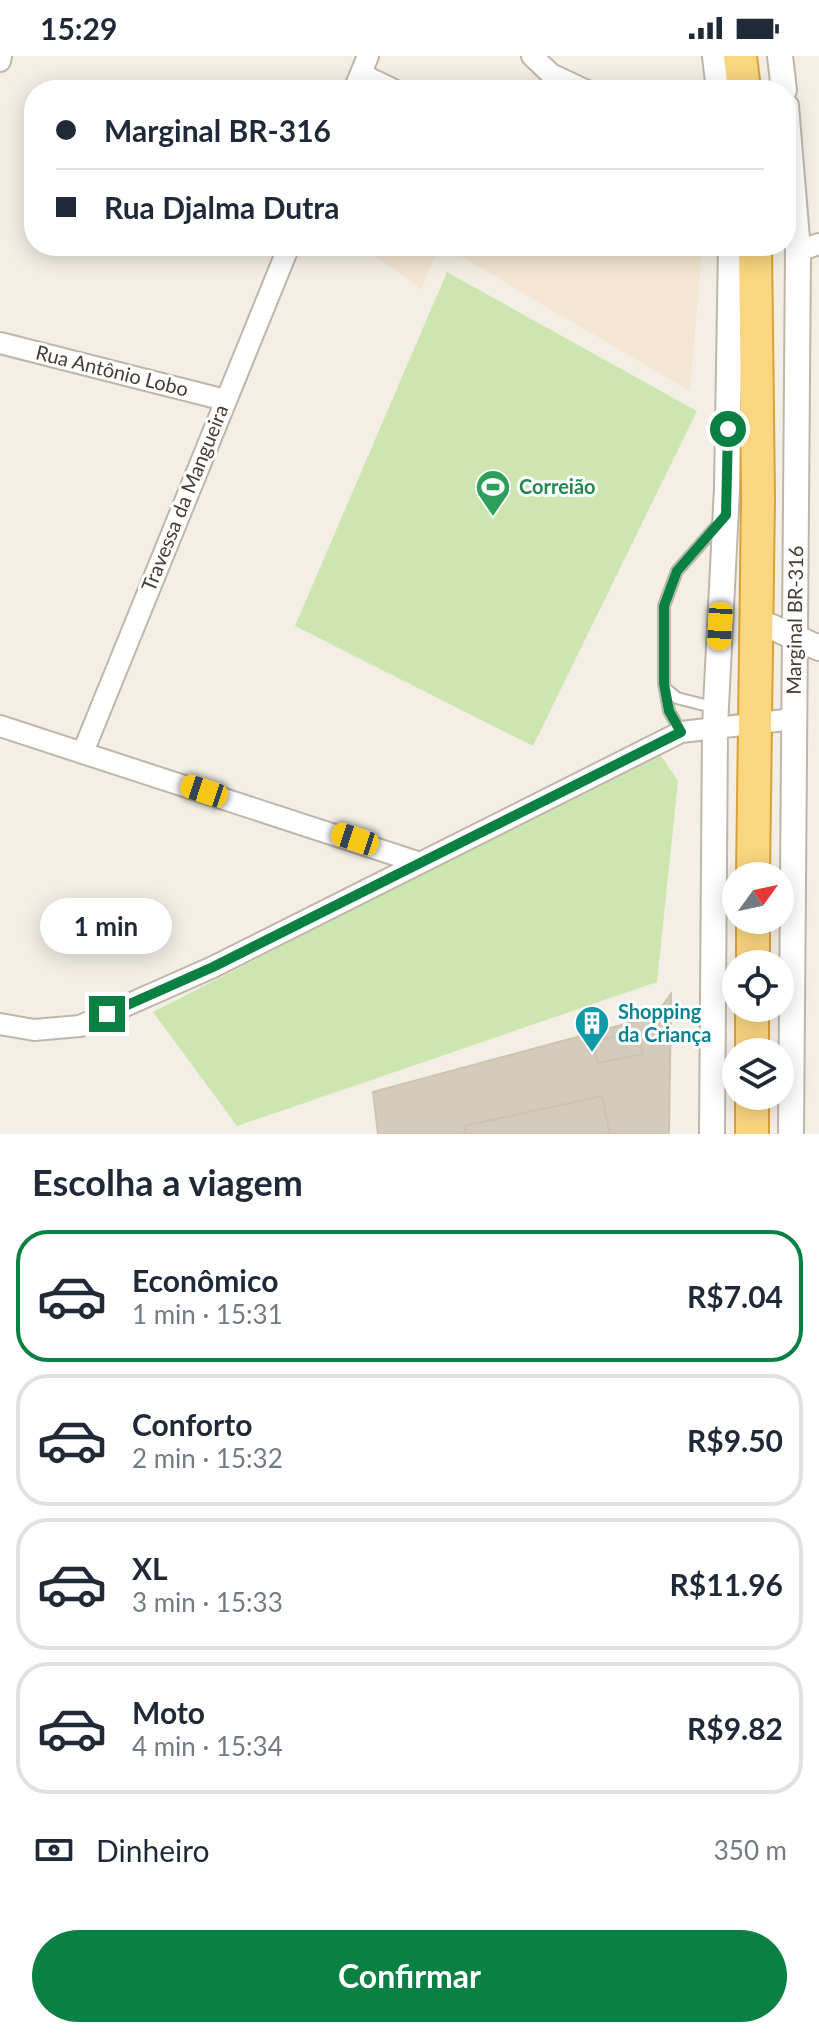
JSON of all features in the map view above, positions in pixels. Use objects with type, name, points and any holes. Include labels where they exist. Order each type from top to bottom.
[{"type":"highway","points":[[740,56],[743,80]]},
{"type":"highway","points":[[736,256],[757,351],[753,862]]},
{"type":"highway","points":[[752,1110],[752,1134]]},
{"type":"street","points":[[532,56],[551,74],[564,80]]},
{"type":"street","points":[[715,56],[718,80]]},
{"type":"street","points":[[780,56],[783,80]]},
{"type":"street","name":"Marginal BR-316","points":[[791,1134],[797,354],[808,248],[796,171]]},
{"type":"street","name":"Travessa da Mangueira","points":[[83,752],[285,256]]},
{"type":"street","points":[[712,1134],[715,717],[726,515],[734,256]]},
{"type":"street","name":"Rua Antônio Lobo","points":[[0,343],[225,400]]},
{"type":"street","points":[[757,351],[797,354]]},
{"type":"street","points":[[727,488],[758,497]]},
{"type":"street","points":[[756,620],[819,648]]},
{"type":"street","points":[[0,1024],[34,1030],[80,1026],[213,967],[417,862],[715,717],[754,721],[794,719]]},
{"type":"street","points":[[0,726],[417,862]]},
{"type":"street","points":[[752,1029],[793,1028]]},
{"type":"lane","points":[[681,732],[669,711],[665,688],[664,606],[671,581],[726,515]]},
{"type":"lane","points":[[665,688],[677,698],[715,717]]},
{"type":"shaded area","points":[[374,256],[435,256],[421,289]]},
{"type":"shaded area","points":[[460,256],[701,256],[690,391]]},
{"type":"green space","name":"Correião","points":[[447,272],[697,411],[533,746],[295,626]]},
{"type":"green space","points":[[659,753],[678,781],[657,982],[237,1126],[153,1012]]},
{"type":"building","name":"Shopping da Criança","points":[[671,994],[669,1134],[378,1134],[373,1092],[655,1016]]},
{"type":"building","points":[[638,1032],[643,1054],[598,1063],[593,1041]]},
{"type":"building","points":[[602,1096],[610,1134],[466,1134],[464,1126]]},
{"type":"place","name":"Correião","points":[[493,518]]},
{"type":"place","name":"Shopping da Criança","points":[[592,1054]]},
{"type":"route","points":[[107,1014],[213,967],[681,732],[669,711],[664,684],[664,606],[677,571],[726,515],[728,429]]}]
